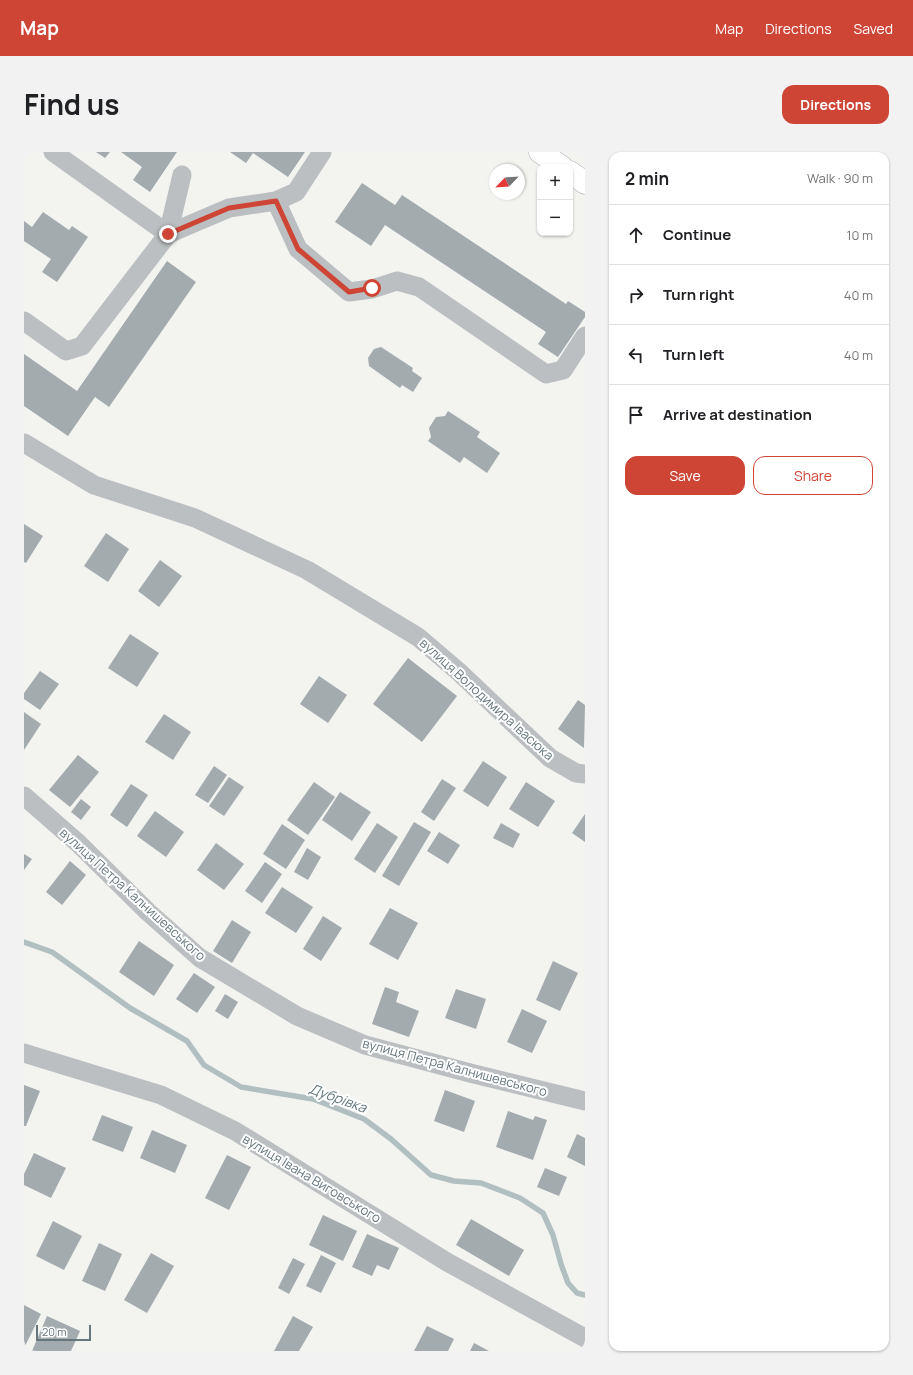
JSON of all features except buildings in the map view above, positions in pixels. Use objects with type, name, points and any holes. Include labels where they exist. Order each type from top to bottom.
[{"type":"main road","points":[[573,174],[585,183]]},
{"type":"street","points":[[53,152],[168,234]]},
{"type":"street","points":[[168,234],[229,208],[276,201],[296,192],[322,152]]},
{"type":"street","points":[[24,321],[66,350],[82,346],[168,234],[182,175]]},
{"type":"street","points":[[276,201],[298,249],[349,292],[372,288],[397,281],[419,287],[546,374],[563,370],[585,336]]},
{"type":"street","name":"вулиця Володимира Івасюка","points":[[24,443],[94,485],[195,518],[307,570],[418,637],[459,672],[550,758],[576,773],[585,774]]},
{"type":"street","name":"вулиця Петра Калнишевського","points":[[24,796],[78,843],[148,912],[200,958],[297,1016],[365,1045],[470,1073],[585,1101]]},
{"type":"street","name":"вулиця Івана Виговського","points":[[24,1053],[161,1095],[235,1131],[447,1262],[585,1338]]},
{"type":"waterway","name":"Дубрівка","points":[[24,942],[52,952],[130,1008],[187,1041],[204,1065],[241,1087],[313,1099],[364,1119],[391,1139],[431,1175],[454,1181],[481,1183],[520,1198],[543,1213],[553,1235],[568,1283],[577,1293],[585,1295]]},
{"type":"route","points":[[168,234],[229,208],[276,201],[298,249],[349,292],[372,288]]}]
